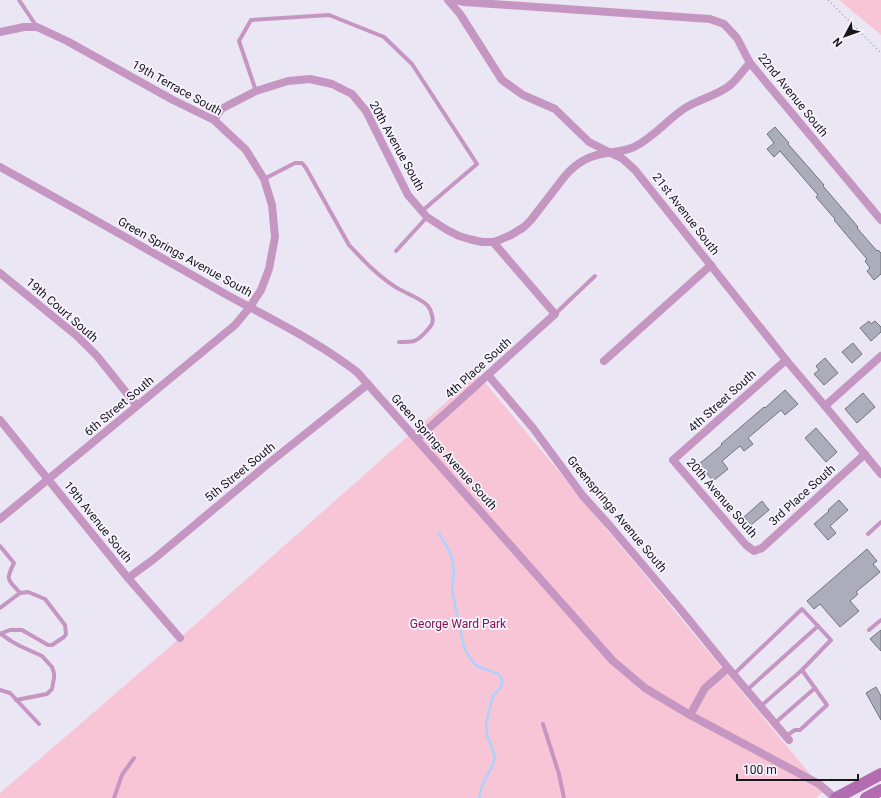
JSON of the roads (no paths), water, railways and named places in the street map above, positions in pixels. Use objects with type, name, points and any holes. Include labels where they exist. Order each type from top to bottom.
[{"type":"main road","points":[[835,798],[881,774]]},
{"type":"main road","points":[[866,798],[881,790]]},
{"type":"street","name":"21st Avenue South","points":[[448,0],[460,14],[502,80],[523,95],[555,109],[589,142],[623,159],[636,170],[786,360],[881,474]]},
{"type":"street","name":"22nd Avenue South","points":[[456,0],[472,3],[710,19],[724,24],[737,38],[750,63],[881,220]]},
{"type":"street","name":"19th Terrace South","points":[[0,32],[24,27],[37,28],[67,41],[173,100],[214,120],[246,150],[264,179],[272,205],[275,237],[269,268],[261,290],[250,307]]},
{"type":"street","points":[[493,242],[497,242],[511,235],[532,220],[553,190],[570,170],[585,159],[634,147],[693,103],[730,85],[750,63]]},
{"type":"street","name":"20th Avenue South","points":[[214,120],[220,109],[256,91],[288,81],[310,79],[332,84],[352,94],[366,111],[408,195],[424,214],[447,230],[459,236],[482,242],[493,242]]},
{"type":"street","name":"Green Springs Avenue South","points":[[0,167],[311,341],[353,369],[417,439],[613,661],[645,688],[690,715],[819,784],[835,798]]},
{"type":"street","points":[[493,242],[555,314]]},
{"type":"street","points":[[604,361],[711,265]]},
{"type":"street","name":"19th Court South","points":[[0,273],[77,336],[97,356],[137,406]]},
{"type":"street","name":"6th Street South","points":[[0,520],[235,325],[250,307]]},
{"type":"street","name":"4th Place South","points":[[417,439],[555,314]]},
{"type":"street","points":[[825,406],[881,356]]},
{"type":"street","name":"4th Street South","points":[[673,460],[786,360]]},
{"type":"street","name":"Greensprings Avenue South","points":[[488,375],[533,428],[583,496],[666,592],[746,690],[788,738]]},
{"type":"street","name":"5th Street South","points":[[128,578],[154,559],[368,384]]},
{"type":"street","name":"19th Avenue South","points":[[0,420],[128,578],[180,638]]},
{"type":"street","name":"3rd Place South","points":[[754,551],[762,548],[865,454]]},
{"type":"street","name":"20th Avenue South","points":[[673,460],[746,545],[754,551]]},
{"type":"street","points":[[690,715],[705,688],[731,672]]},
{"type":"lane","points":[[19,0],[37,28]]},
{"type":"lane","points":[[256,91],[239,41],[251,20],[329,15],[384,37],[412,64],[478,164],[424,214],[396,251]]},
{"type":"lane","points":[[264,179],[295,162],[302,163],[349,245],[372,268],[395,287],[422,301],[428,306],[432,315],[432,323],[424,334],[414,341],[399,342]]},
{"type":"lane","points":[[555,314],[595,276]]},
{"type":"lane","points":[[868,534],[881,522]]},
{"type":"lane","points":[[0,546],[14,563],[8,575],[9,579],[20,593]]},
{"type":"lane","points":[[0,608],[20,593],[28,592],[45,599],[65,625],[66,634],[52,645],[48,645],[22,630],[10,630],[1,634]]},
{"type":"lane","points":[[731,672],[802,609],[831,640],[802,670],[760,706]]},
{"type":"lane","points":[[869,630],[881,620]]},
{"type":"lane","points":[[746,690],[818,626]]},
{"type":"lane","points":[[1,634],[20,646],[42,656],[52,667],[54,673],[52,689],[47,694],[16,700]]},
{"type":"lane","points":[[788,738],[795,730],[800,730],[827,705],[802,670]]},
{"type":"lane","points":[[775,723],[814,688]]},
{"type":"lane","points":[[0,690],[10,693],[39,724]]},
{"type":"lane","points":[[543,724],[560,774],[564,798]]},
{"type":"lane","points":[[114,798],[122,775],[134,758]]},
{"type":"waterway","points":[[439,533],[452,558],[454,571],[452,590],[464,647],[470,659],[476,665],[496,673],[501,679],[502,683],[499,690],[493,695],[486,724],[487,735],[495,757],[482,786],[479,798]]},
{"type":"park label","name":"George Ward Park","points":[[458,624]]}]
